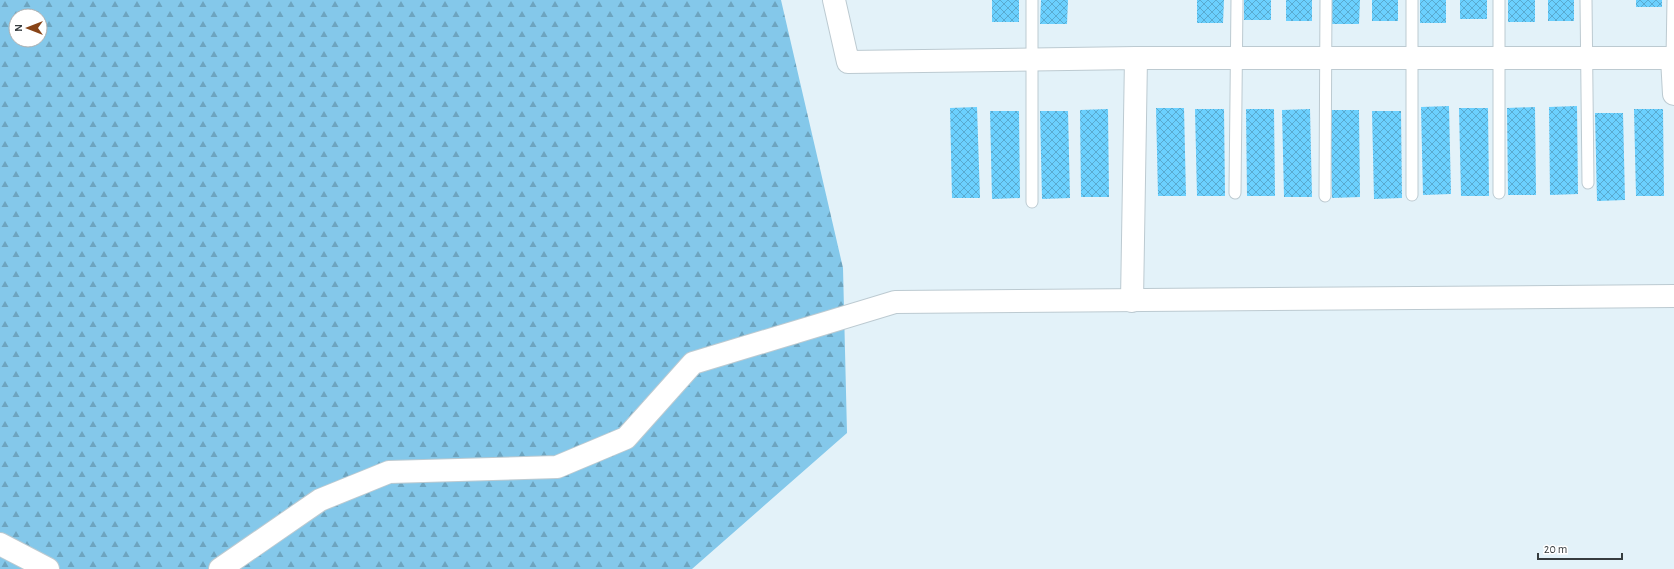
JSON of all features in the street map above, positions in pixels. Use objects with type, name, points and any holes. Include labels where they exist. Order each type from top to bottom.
[{"type":"street","points":[[834,0],[848,62],[1136,58],[1673,58],[1674,94]]},
{"type":"street","points":[[1132,301],[1136,58]]},
{"type":"street","points":[[220,569],[320,500],[390,472],[557,467],[626,438],[693,363],[895,302],[1674,296]]},
{"type":"street","points":[[0,544],[48,569]]},
{"type":"lane","points":[[1032,0],[1032,202]]},
{"type":"lane","points":[[1235,193],[1237,0]]},
{"type":"lane","points":[[1325,196],[1326,0]]},
{"type":"lane","points":[[1412,0],[1412,195]]},
{"type":"lane","points":[[1499,0],[1499,193]]},
{"type":"lane","points":[[1586,0],[1588,183]]},
{"type":"lane","points":[[1673,0],[1673,58]]},
{"type":"green space","points":[[0,0],[781,0],[843,268],[847,433],[692,569],[0,569]]},
{"type":"building","points":[[992,0],[1019,0],[1019,22],[992,22]]},
{"type":"building","points":[[1041,0],[1068,0],[1067,24],[1040,24]]},
{"type":"building","points":[[1197,0],[1224,0],[1223,23],[1197,23]]},
{"type":"building","points":[[1244,0],[1271,0],[1271,20],[1244,20]]},
{"type":"building","points":[[1286,0],[1312,0],[1312,21],[1286,21]]},
{"type":"building","points":[[1332,0],[1360,0],[1359,24],[1332,24]]},
{"type":"building","points":[[1372,0],[1398,0],[1398,21],[1372,21]]},
{"type":"building","points":[[1420,0],[1446,0],[1446,23],[1420,23]]},
{"type":"building","points":[[1460,0],[1487,0],[1487,19],[1460,19]]},
{"type":"building","points":[[1508,0],[1535,0],[1535,22],[1508,22]]},
{"type":"building","points":[[1548,0],[1574,0],[1574,21],[1548,21]]},
{"type":"building","points":[[1636,0],[1662,0],[1662,7],[1636,7]]},
{"type":"building","points":[[1449,106],[1451,194],[1423,195],[1421,107]]},
{"type":"building","points":[[1577,106],[1578,194],[1550,195],[1549,107]]},
{"type":"building","points":[[977,107],[980,198],[952,198],[950,108]]},
{"type":"building","points":[[1535,107],[1536,195],[1508,195],[1507,108]]},
{"type":"building","points":[[1156,108],[1184,108],[1186,196],[1158,196]]},
{"type":"building","points":[[1459,108],[1488,108],[1489,196],[1461,196]]},
{"type":"building","points":[[1108,109],[1109,197],[1081,197],[1080,110]]},
{"type":"building","points":[[1195,109],[1224,109],[1225,196],[1197,196]]},
{"type":"building","points":[[1246,109],[1274,109],[1275,196],[1247,196]]},
{"type":"building","points":[[1310,109],[1312,197],[1284,197],[1282,110]]},
{"type":"building","points":[[1634,109],[1663,109],[1664,196],[1636,196]]},
{"type":"building","points":[[1330,110],[1359,110],[1360,197],[1332,198]]},
{"type":"building","points":[[990,111],[1019,111],[1020,198],[992,199]]},
{"type":"building","points":[[1040,111],[1068,111],[1070,198],[1042,199]]},
{"type":"building","points":[[1372,111],[1401,111],[1402,198],[1374,199]]},
{"type":"building","points":[[1595,113],[1623,113],[1625,200],[1597,201]]}]
